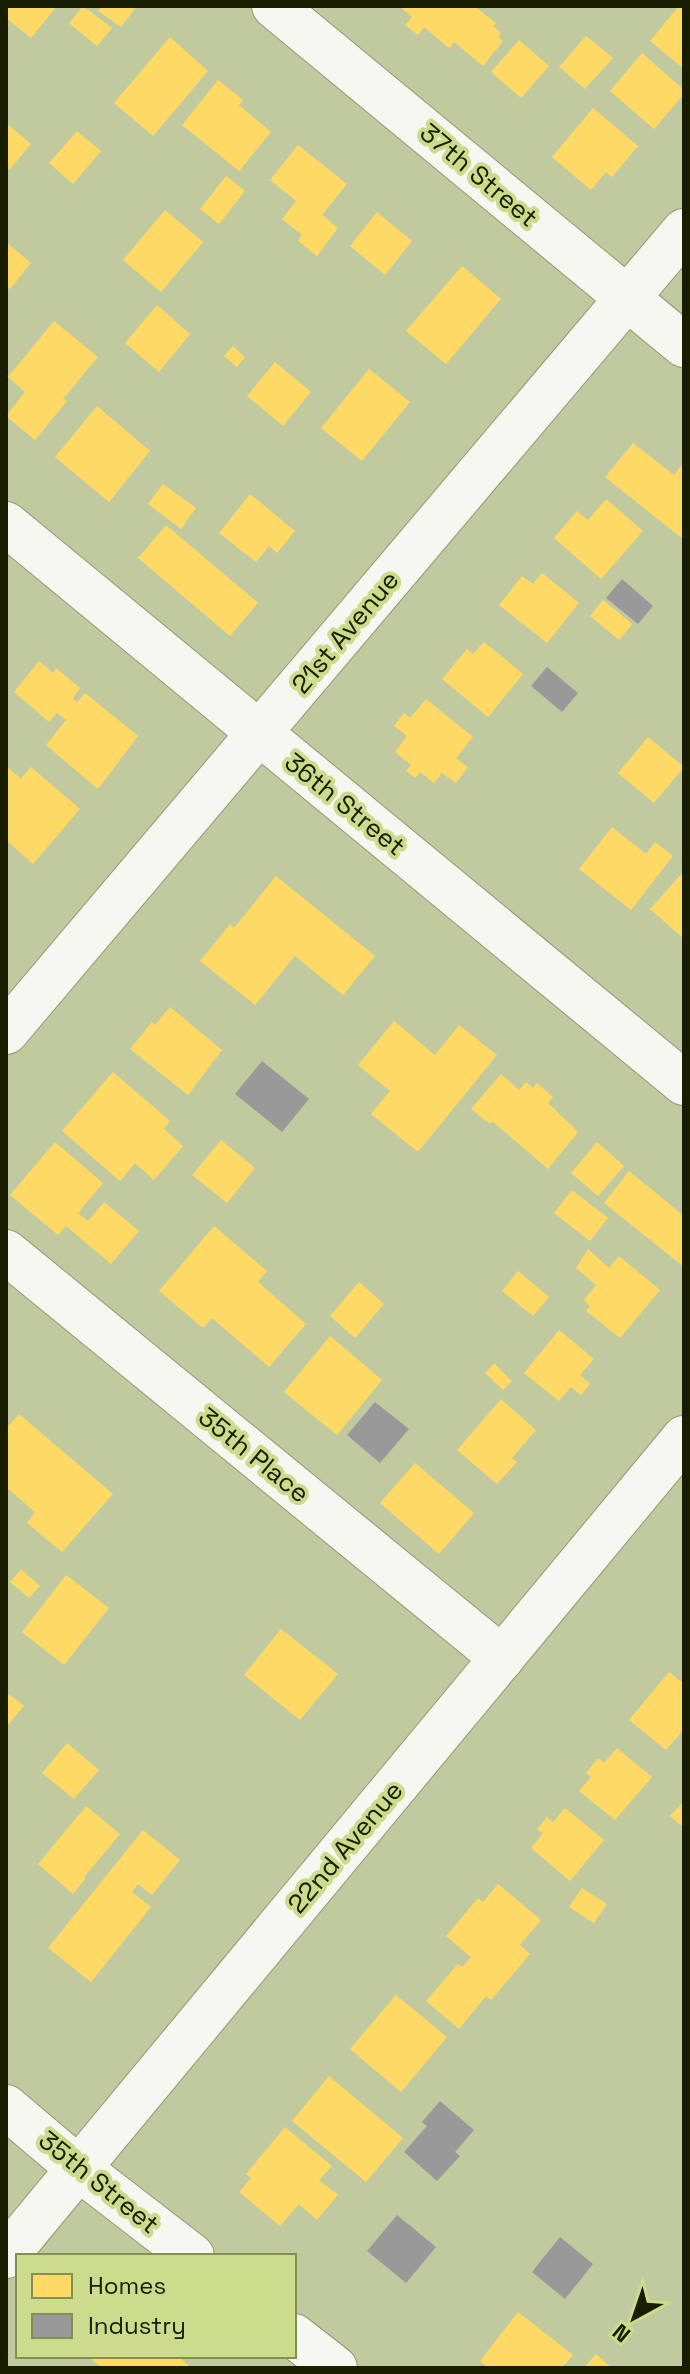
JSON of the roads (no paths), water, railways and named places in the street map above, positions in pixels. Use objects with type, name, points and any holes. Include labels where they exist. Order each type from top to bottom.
[{"type":"street","name":"37th Street","points":[[274,6],[684,345]]},
{"type":"street","name":"21st Avenue","points":[[6,1032],[684,231]]},
{"type":"street","name":"36th Street","points":[[6,524],[684,1083]]},
{"type":"street","name":"35th Place","points":[[6,1252],[502,1658]]},
{"type":"street","name":"22nd Avenue","points":[[6,2256],[684,1438]]},
{"type":"street","name":"35th Street","points":[[6,2107],[78,2168],[189,2254]]},
{"type":"street","points":[[296,2338],[335,2368]]}]
